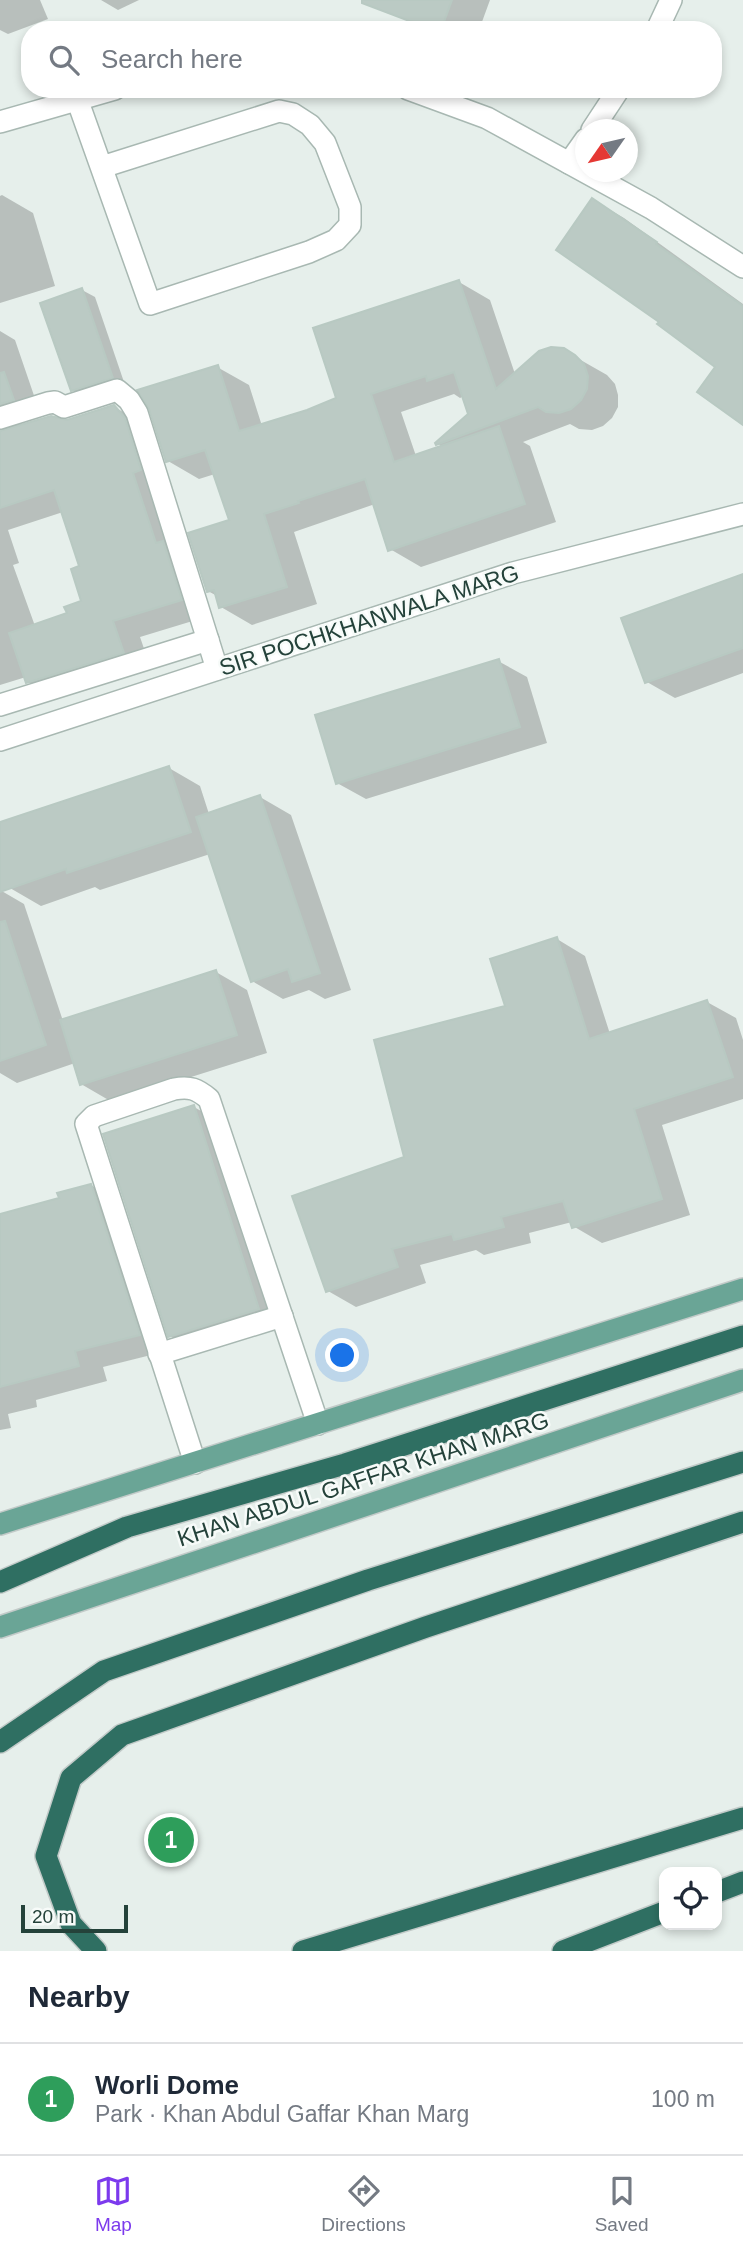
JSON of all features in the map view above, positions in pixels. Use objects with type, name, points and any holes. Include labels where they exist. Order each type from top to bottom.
[{"type":"highway","points":[[0,1582],[127,1527],[345,1464],[743,1336]]},
{"type":"highway","points":[[0,1742],[104,1671],[368,1580],[743,1462]]},
{"type":"highway","points":[[96,1951],[71,1924],[46,1856],[71,1778],[122,1735],[426,1627],[743,1522]]},
{"type":"highway","points":[[303,1951],[743,1818]]},
{"type":"highway","points":[[722,1890],[743,1882]]},
{"type":"highway","points":[[563,1951],[659,1914]]},
{"type":"main road","points":[[0,1524],[743,1289]]},
{"type":"main road","name":"KHAN ABDUL GAFFAR KHAN MARG","points":[[0,1627],[743,1380]]},
{"type":"street","points":[[661,21],[671,0]]},
{"type":"street","points":[[0,122],[81,98]]},
{"type":"street","points":[[433,98],[487,118],[650,208],[743,267]]},
{"type":"street","points":[[599,119],[613,98]]},
{"type":"street","points":[[77,99],[150,304],[309,252],[336,240],[350,225],[350,207],[325,144],[310,125],[293,114],[279,111],[102,167]]},
{"type":"street","points":[[569,163],[575,155]]},
{"type":"street","points":[[0,418],[48,403],[55,402],[64,407],[117,390],[123,393],[137,413],[217,669]]},
{"type":"street","name":"SIR POCHKHANWALA MARG","points":[[0,740],[513,573],[743,514]]},
{"type":"street","points":[[0,705],[208,640]]},
{"type":"street","points":[[195,1463],[86,1124],[94,1116],[174,1089],[197,1089],[209,1099],[318,1424]]},
{"type":"street","points":[[159,1354],[282,1316]]},
{"type":"building","points":[[362,0],[452,0],[444,21],[409,21],[362,3]]},
{"type":"building","points":[[592,198],[743,306],[743,425],[697,392],[715,367],[657,324],[659,322],[556,250]]},
{"type":"building","points":[[459,280],[496,389],[539,351],[551,347],[564,348],[584,364],[588,376],[587,389],[581,400],[571,409],[559,413],[546,412],[538,407],[436,445],[435,443],[468,414],[454,372],[427,381],[426,376],[371,394],[394,462],[499,426],[525,504],[388,551],[365,479],[298,501],[299,503],[264,514],[287,587],[219,608],[214,590],[207,592],[188,533],[229,520],[205,450],[166,462],[149,409],[137,390],[218,365],[239,431],[307,410],[336,398],[313,328]]},
{"type":"building","points":[[82,288],[113,378],[71,391],[40,303]]},
{"type":"building","points":[[4,372],[14,400],[0,404],[0,373]]},
{"type":"building","points":[[114,405],[125,418],[141,470],[133,473],[156,543],[163,541],[182,600],[113,621],[124,653],[26,683],[9,633],[67,613],[64,607],[81,601],[71,569],[79,566],[54,490],[0,508],[0,431],[51,416],[67,420]]},
{"type":"building","points":[[743,574],[743,648],[645,683],[621,618]]},
{"type":"building","points":[[499,659],[520,727],[336,784],[315,715]]},
{"type":"building","points":[[169,766],[191,832],[67,873],[66,869],[0,892],[0,822]]},
{"type":"building","points":[[260,795],[320,973],[292,982],[288,969],[251,982],[196,817]]},
{"type":"building","points":[[5,921],[46,1045],[0,1061],[0,922]]},
{"type":"building","points":[[557,937],[589,1039],[707,1000],[733,1077],[634,1109],[662,1199],[572,1228],[563,1201],[501,1217],[504,1227],[454,1240],[452,1234],[392,1249],[398,1267],[326,1292],[292,1196],[404,1157],[374,1040],[505,1006],[490,959]]},
{"type":"building","points":[[216,970],[237,1035],[80,1085],[60,1020]]},
{"type":"building","points":[[194,1105],[259,1309],[168,1337],[103,1134]]},
{"type":"building","points":[[91,1184],[140,1335],[75,1351],[79,1366],[0,1387],[0,1214],[59,1198],[57,1193]]},
{"type":"place","name":"Worli Dome","points":[[171,1840]]}]
